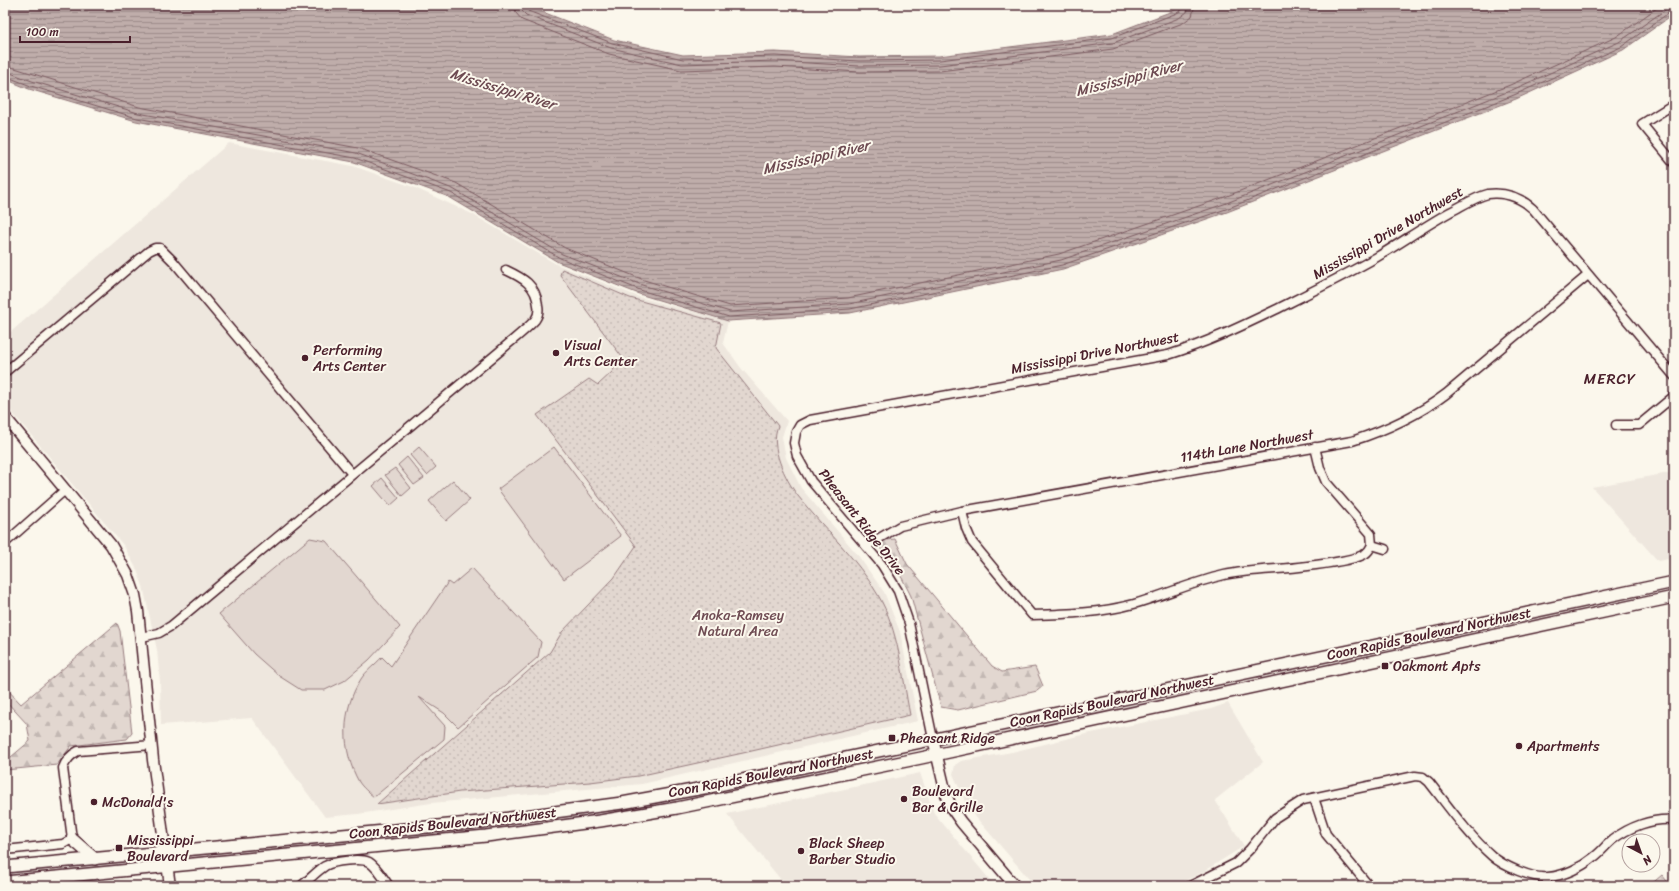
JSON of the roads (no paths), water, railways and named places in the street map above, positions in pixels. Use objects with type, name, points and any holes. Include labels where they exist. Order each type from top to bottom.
[{"type":"main road","name":"Coon Rapids Boulevard Northwest","points":[[5,867],[480,822],[622,803],[709,787],[1674,582]]},
{"type":"main road","name":"Coon Rapids Boulevard Northwest","points":[[5,882],[486,836],[593,822],[692,805],[1674,597]]},
{"type":"main road","points":[[72,839],[95,859]]},
{"type":"street","points":[[1674,104],[1642,124],[1674,162]]},
{"type":"street","name":"Mississippi Drive Northwest","points":[[810,420],[1168,355],[1187,349],[1220,336],[1324,286],[1363,265],[1433,222],[1479,197],[1499,194],[1518,198],[1533,209],[1588,274]]},
{"type":"street","points":[[5,372],[149,252],[155,248],[160,248],[182,271],[352,474]]},
{"type":"street","points":[[142,637],[159,633],[171,626],[494,356],[535,319],[539,311],[537,297],[534,290],[525,280],[506,270]]},
{"type":"street","points":[[1588,274],[1674,376]]},
{"type":"street","name":"114th Lane Northwest","points":[[866,546],[900,526],[962,511],[1352,441],[1385,430],[1421,412],[1465,379],[1588,274]]},
{"type":"street","points":[[1616,425],[1639,425],[1674,396]]},
{"type":"street","points":[[5,417],[111,545],[125,568],[135,595],[142,637],[152,745],[170,886]]},
{"type":"street","name":"Pheasant Ridge Drive","points":[[810,420],[800,425],[795,437],[796,450],[801,465],[818,490],[888,572],[904,604],[933,739],[946,794],[952,809],[960,822],[1015,886]]},
{"type":"street","points":[[962,511],[966,528],[972,542],[1032,615],[1073,614],[1123,607],[1145,601],[1190,584],[1224,575],[1249,571],[1310,566],[1366,554],[1372,545],[1371,534],[1326,482],[1320,468],[1315,447]]},
{"type":"street","points":[[5,543],[65,490]]},
{"type":"street","points":[[1372,545],[1385,549]]},
{"type":"street","points":[[5,850],[63,844],[72,839],[63,768],[69,757],[78,751],[152,745]]},
{"type":"street","points":[[1190,886],[1236,863],[1250,849],[1275,818],[1303,800],[1415,776],[1422,777],[1429,782],[1492,856],[1513,870],[1547,882],[1573,871],[1594,857],[1623,832],[1637,825],[1661,820],[1674,820]]},
{"type":"street","points":[[1314,798],[1326,834],[1369,886]]},
{"type":"street","points":[[301,886],[326,866],[337,862],[351,861],[369,862],[389,886]]},
{"type":"water","name":"Mississippi River","points":[[5,5],[525,5],[614,40],[683,55],[775,52],[859,57],[939,56],[1112,34],[1175,10],[1182,5],[1674,5],[1674,14],[1623,50],[1516,99],[1227,212],[1063,269],[850,313],[728,321],[639,294],[558,262],[449,197],[354,162],[136,121],[29,89],[5,79]]},
{"type":"place","name":"Visual Arts Center","points":[[556,353]]},
{"type":"place","name":"Performing Arts Center","points":[[305,358]]},
{"type":"place","name":"Oakmont Apts","points":[[1385,666]]},
{"type":"place","name":"Pheasant Ridge","points":[[892,738]]},
{"type":"place","name":"Apartments","points":[[1519,746]]},
{"type":"place","name":"Boulevard Bar & Grille","points":[[904,799]]},
{"type":"place","name":"McDonald's","points":[[94,802]]},
{"type":"place","name":"Mississippi Boulevard","points":[[119,848]]},
{"type":"place","name":"Black Sheep Barber Studio","points":[[801,851]]},
{"type":"district","name":"MERCY","points":[[1610,379]]},
{"type":"park label","name":"Anoka-Ramsey Natural Area","points":[[738,624]]}]
